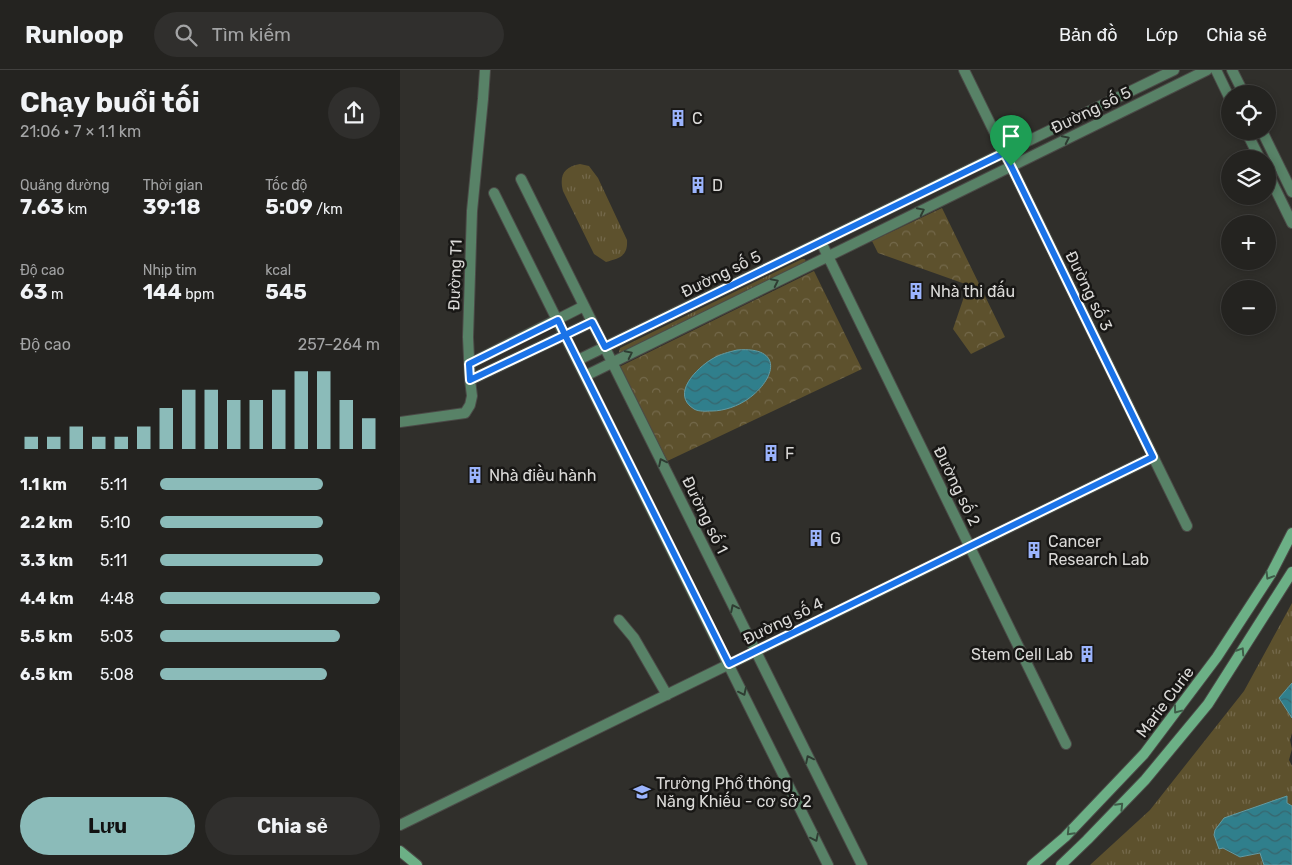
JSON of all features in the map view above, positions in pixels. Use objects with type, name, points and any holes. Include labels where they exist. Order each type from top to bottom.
[{"type":"street","name":"Đường T1","points":[[400,422],[465,413],[470,405],[472,396],[468,337],[472,211],[485,70]]},
{"type":"street","name":"Đường số 3","points":[[964,70],[1187,526]]},
{"type":"street","name":"Đường số 5","points":[[578,360],[1174,70]]},
{"type":"street","name":"Đường số 5","points":[[585,376],[1207,70]]},
{"type":"street","points":[[1216,70],[1223,85]]},
{"type":"street","points":[[1232,70],[1240,85]]},
{"type":"street","points":[[1266,140],[1292,192]]},
{"type":"street","name":"Đường số 1","points":[[521,178],[862,865]]},
{"type":"street","points":[[1276,190],[1292,223]]},
{"type":"street","points":[[494,193],[828,865]]},
{"type":"street","name":"Đường số 2","points":[[821,242],[1066,744]]},
{"type":"street","points":[[469,364],[584,306]]},
{"type":"street","points":[[470,380],[592,322]]},
{"type":"street","name":"Đường số 4","points":[[400,826],[1153,457]]},
{"type":"street","name":"Marie Curie","points":[[1032,865],[1066,837],[1144,754],[1217,657],[1271,574],[1292,533]]},
{"type":"street","name":"Marie Curie","points":[[1061,865],[1145,780],[1208,704],[1292,572]]},
{"type":"street","points":[[619,620],[634,638],[667,695]]},
{"type":"street","points":[[1217,657],[1230,668]]},
{"type":"street","points":[[400,851],[417,865]]},
{"type":"green space","points":[[580,164],[589,166],[598,178],[627,240],[626,250],[622,256],[606,262],[594,254],[563,191],[562,176],[570,167]]},
{"type":"green space","points":[[942,208],[1005,337],[971,354],[953,329],[968,285],[878,253],[872,241]]},
{"type":"green space","points":[[805,259],[806,262],[621,353],[619,352],[620,348]]},
{"type":"green space","points":[[814,271],[862,369],[661,464],[617,368]]},
{"type":"green space","points":[[1292,603],[1292,683],[1279,698],[1292,718],[1290,740],[1292,749],[1289,760],[1292,766],[1292,806],[1287,803],[1287,797],[1223,848],[1240,857],[1260,853],[1264,865],[1090,865],[1150,810],[1244,691]]},
{"type":"water","points":[[737,350],[752,350],[762,353],[769,358],[771,366],[765,382],[748,399],[731,408],[712,411],[694,409],[687,403],[685,396],[685,389],[693,375],[699,368],[715,357]]},
{"type":"water","points":[[1292,683],[1292,718],[1279,698]]},
{"type":"water","points":[[1287,796],[1287,803],[1292,806],[1292,865],[1264,865],[1260,853],[1240,857],[1223,848],[1219,849],[1214,835],[1215,830],[1224,818]]},
{"type":"place","name":"C","points":[[678,118]]},
{"type":"place","name":"D","points":[[698,185]]},
{"type":"place","name":"Nhà thi đấu","points":[[916,291]]},
{"type":"place","name":"F","points":[[771,453]]},
{"type":"place","name":"Nhà điều hành","points":[[475,475]]},
{"type":"place","name":"G","points":[[816,538]]},
{"type":"place","name":"Cancer Research Lab","points":[[1034,550]]},
{"type":"place","name":"Stem Cell Lab","points":[[1087,654]]},
{"type":"place","name":"Trường Phổ thông Năng Khiếu - cơ sở 2","points":[[642,792]]},
{"type":"route","points":[[1011,166],[1004,153],[605,347],[592,322],[565,335],[558,320],[469,364],[470,380],[565,335],[729,664],[1153,457],[1011,166]]}]
